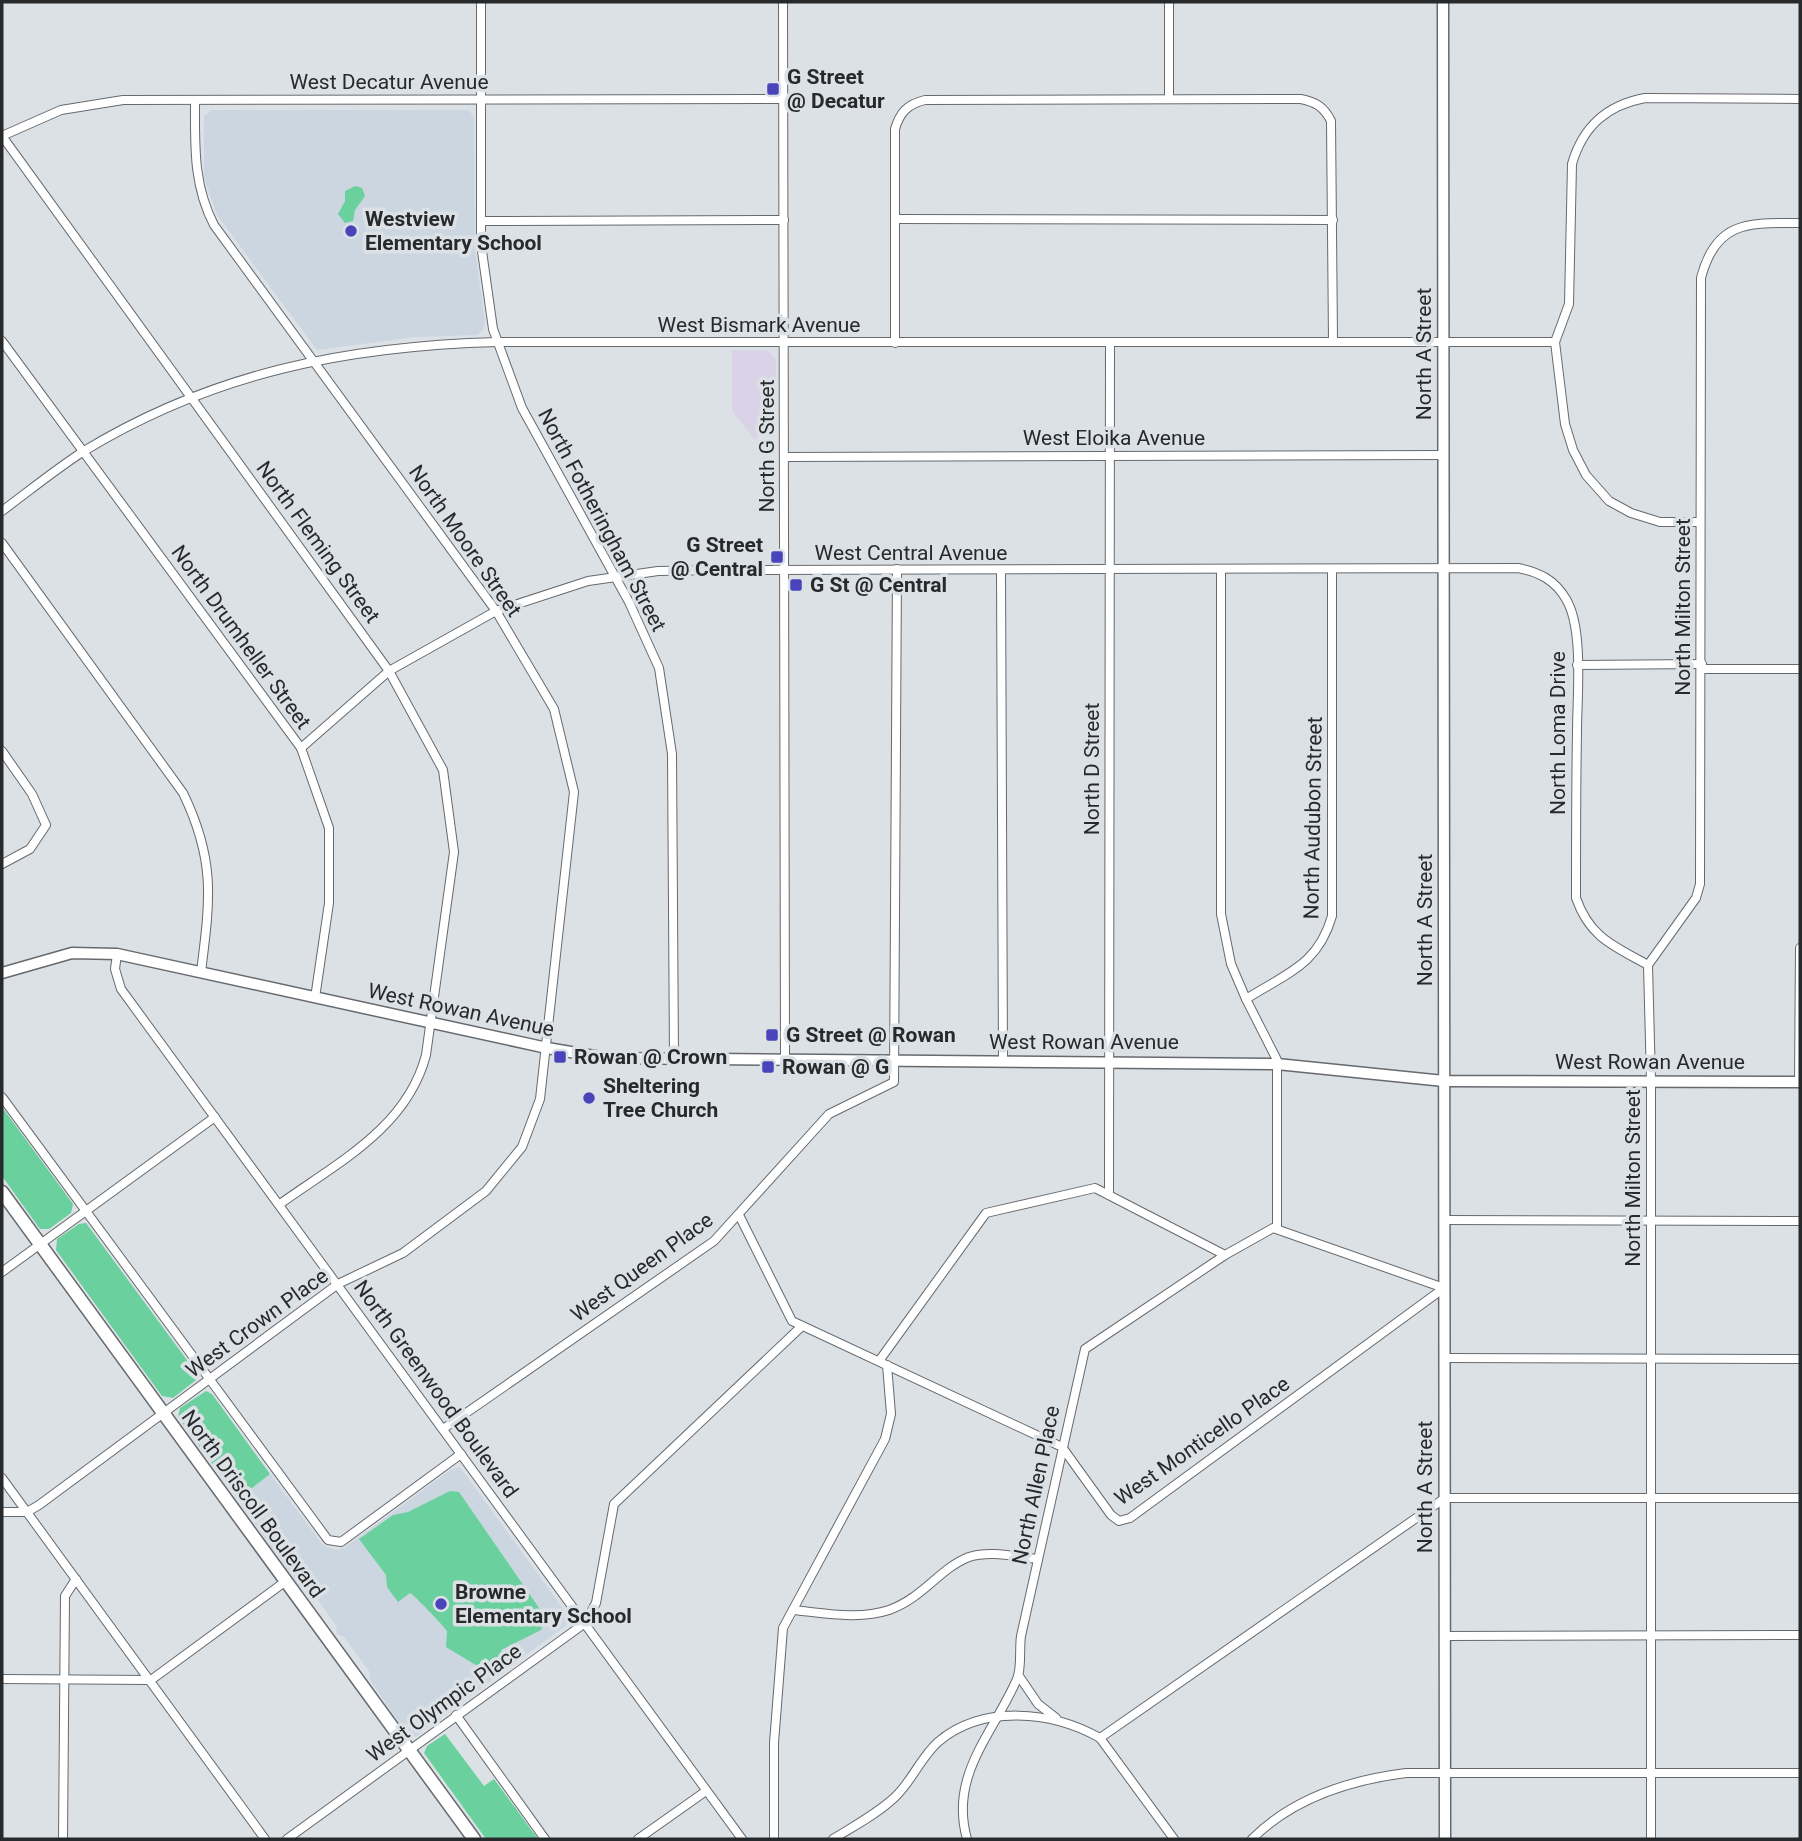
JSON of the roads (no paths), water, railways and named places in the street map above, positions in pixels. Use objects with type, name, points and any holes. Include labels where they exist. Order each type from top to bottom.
[{"type":"main road","name":"North Driscoll Boulevard","points":[[2,1192],[474,1839]]},
{"type":"street","name":"North Fotheringham Street","points":[[481,2],[481,221],[489,302],[498,342],[522,408],[629,602],[659,668],[672,754],[674,1058]]},
{"type":"street","name":"North G Street","points":[[783,2],[785,1058]]},
{"type":"street","points":[[1169,2],[1169,99]]},
{"type":"street","name":"North A Street","points":[[1443,2],[1445,1839]]},
{"type":"street","name":"West Decatur Avenue","points":[[2,136],[33,120],[89,104],[123,100],[783,99]]},
{"type":"street","points":[[895,343],[897,219],[894,129],[904,109],[914,102],[925,100],[1301,99],[1314,102],[1325,109],[1331,121],[1333,137],[1333,340]]},
{"type":"street","points":[[1700,522],[1660,522],[1631,513],[1609,501],[1586,475],[1573,450],[1565,424],[1555,342],[1569,304],[1572,164],[1576,150],[1593,123],[1623,102],[1645,99],[1800,99]]},
{"type":"street","name":"North Moore Street","points":[[195,100],[195,167],[204,205],[214,225],[496,611],[554,709],[573,792],[547,1048]]},
{"type":"street","name":"North Fleming Street","points":[[2,136],[389,671],[443,770],[454,852],[421,1077],[396,1116],[280,1205]]},
{"type":"street","points":[[897,219],[1333,220]]},
{"type":"street","points":[[481,221],[784,220]]},
{"type":"street","name":"North Milton Street","points":[[1651,1839],[1651,1081],[1648,965],[1696,898],[1700,884],[1701,278],[1705,261],[1716,243],[1731,229],[1753,223],[1800,223]]},
{"type":"street","name":"West Bismark Avenue","points":[[2,511],[84,452],[192,398],[313,359],[426,344],[1110,344],[1333,340],[1555,342]]},
{"type":"street","name":"North Drumheller Street","points":[[2,341],[301,748],[329,828],[329,903],[315,998]]},
{"type":"street","name":"North D Street","points":[[1109,1195],[1110,344]]},
{"type":"street","name":"West Eloika Avenue","points":[[784,457],[1444,455]]},
{"type":"street","points":[[2,543],[183,793],[192,811],[205,848],[209,871],[201,972]]},
{"type":"street","name":"North Loma Drive","points":[[1444,569],[1518,568],[1535,571],[1551,581],[1572,611],[1577,665],[1576,898],[1588,925],[1600,938],[1648,965]]},
{"type":"street","points":[[895,1059],[897,569]]},
{"type":"street","points":[[1221,569],[1221,914],[1231,964],[1276,1056],[1275,1228],[1444,1288]]},
{"type":"street","name":"North Audubon Street","points":[[1246,999],[1310,959],[1325,940],[1332,916],[1332,569]]},
{"type":"street","name":"West Central Avenue","points":[[301,748],[389,671],[496,611],[588,581],[682,570],[1444,569]]},
{"type":"street","points":[[1001,570],[1003,1061]]},
{"type":"street","points":[[1577,665],[1800,669]]},
{"type":"street","points":[[2,751],[32,793],[46,825],[30,849],[2,863]]},
{"type":"street","points":[[1799,1082],[1800,948]]},
{"type":"street","name":"West Rowan Avenue","points":[[3,970],[72,953],[117,954],[547,1048],[606,1058],[1277,1064],[1444,1081],[1799,1082]]},
{"type":"street","name":"North Greenwood Boulevard","points":[[117,954],[115,969],[121,989],[743,1839]]},
{"type":"street","name":"West Crown Place","points":[[27,1512],[338,1284],[402,1253],[486,1191],[508,1168],[533,1123],[540,1099],[547,1048]]},
{"type":"street","name":"West Queen Place","points":[[443,1429],[715,1241],[830,1114],[890,1086],[895,1077],[895,1059]]},
{"type":"street","name":"North Driscoll Boulevard","points":[[2,1097],[324,1537],[332,1542],[341,1542],[461,1454]]},
{"type":"street","points":[[2,1272],[215,1117]]},
{"type":"street","points":[[774,1839],[774,1743],[780,1641],[793,1610],[885,1439],[891,1413],[883,1363],[984,1214],[1092,1188],[1225,1255]]},
{"type":"street","points":[[585,1623],[596,1603],[614,1504],[802,1326],[789,1317],[739,1215]]},
{"type":"street","points":[[1444,1220],[1800,1221]]},
{"type":"street","name":"North Allen Place","points":[[967,1839],[963,1815],[966,1777],[1019,1676],[1021,1636],[1085,1349],[1225,1255],[1275,1228]]},
{"type":"street","name":"West Monticello Place","points":[[802,1326],[1062,1447],[1111,1516],[1124,1520],[1444,1288]]},
{"type":"street","points":[[1444,1358],[1800,1359]]},
{"type":"street","points":[[2,1478],[265,1839]]},
{"type":"street","points":[[1100,1738],[1445,1498],[1800,1498]]},
{"type":"street","points":[[2,1512],[27,1512]]},
{"type":"street","points":[[793,1610],[845,1615],[886,1611],[920,1595],[969,1558],[997,1554],[1038,1559]]},
{"type":"street","points":[[63,1839],[65,1596],[76,1579]]},
{"type":"street","points":[[2,1679],[151,1680],[286,1581]]},
{"type":"street","name":"West Olympic Place","points":[[287,1839],[585,1623]]},
{"type":"street","points":[[1445,1636],[1800,1635]]},
{"type":"street","points":[[1019,1676],[1038,1704],[1056,1718],[1100,1738],[1174,1839]]},
{"type":"street","points":[[456,1715],[545,1839]]},
{"type":"street","points":[[833,1839],[893,1799],[936,1744],[954,1731],[995,1718],[1056,1718]]},
{"type":"street","points":[[1252,1839],[1281,1816],[1312,1798],[1343,1785],[1406,1773],[1800,1773]]},
{"type":"street","points":[[638,1839],[706,1791]]},
{"type":"place","name":"G Street @ Decatur","points":[[773,89]]},
{"type":"place","name":"Westview Elementary School","points":[[351,231]]},
{"type":"place","name":"G Street @ Central","points":[[777,557]]},
{"type":"place","name":"G St @ Central","points":[[796,585]]},
{"type":"place","name":"G Street @ Rowan","points":[[772,1035]]},
{"type":"place","name":"Rowan @ Crown","points":[[560,1057]]},
{"type":"place","name":"Rowan @ G","points":[[768,1067]]},
{"type":"place","name":"Sheltering Tree Church","points":[[589,1098]]},
{"type":"place","name":"Browne Elementary School","points":[[441,1604]]}]
